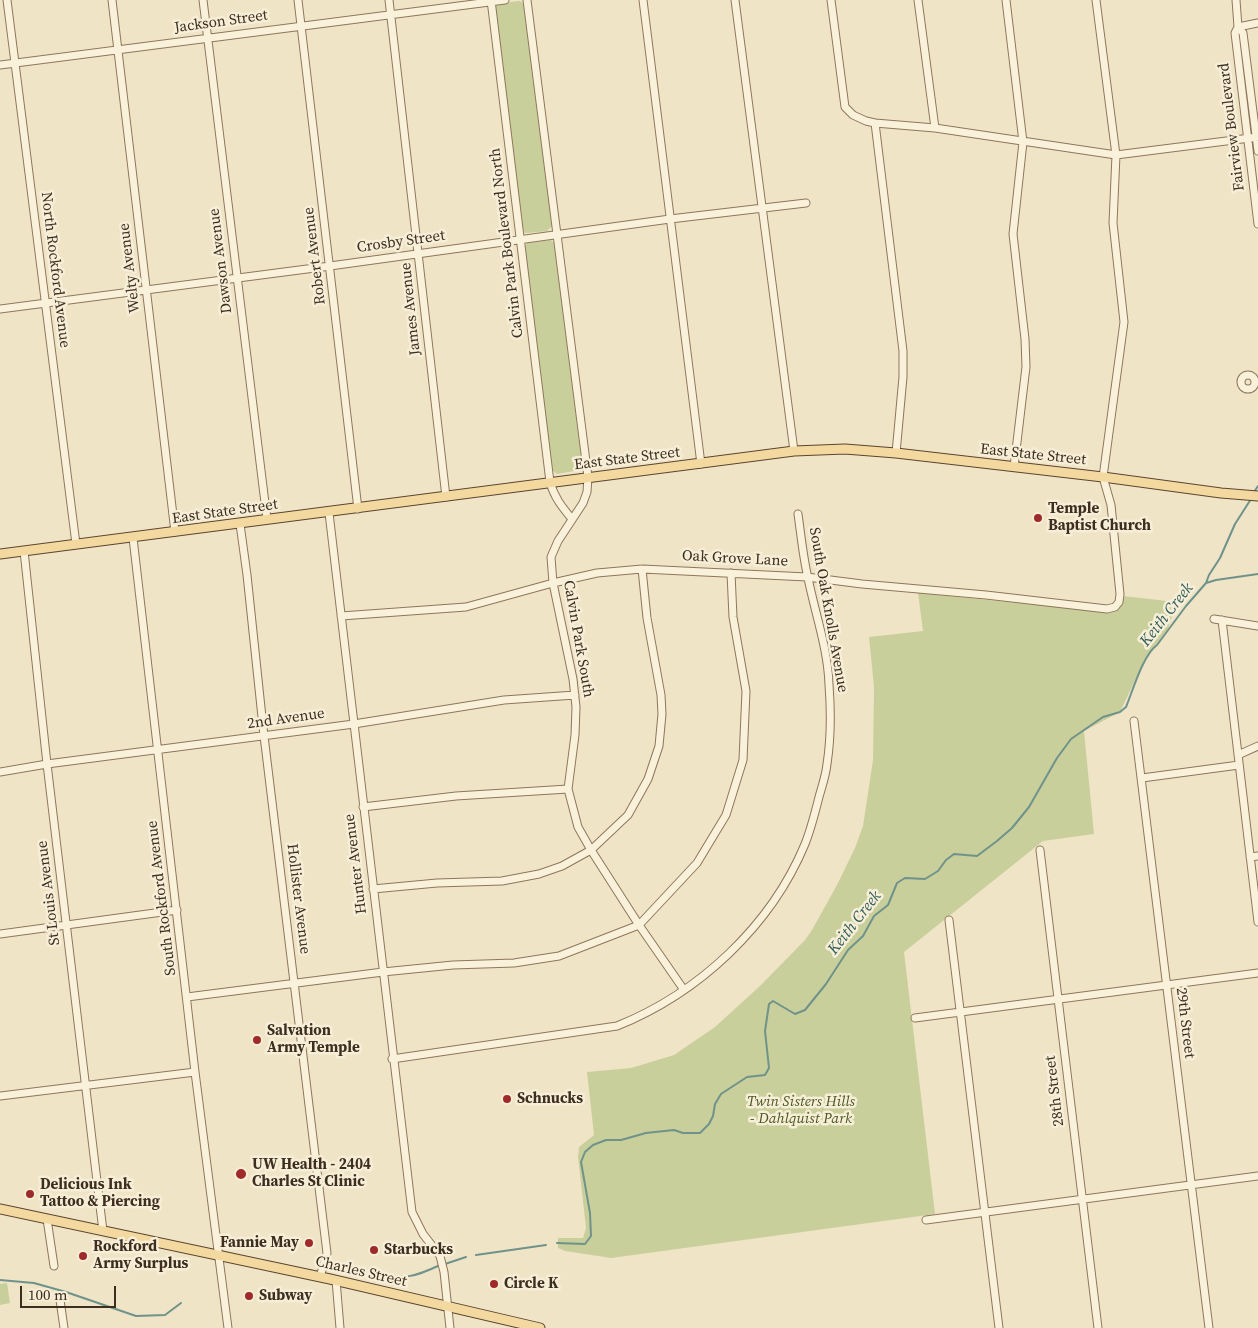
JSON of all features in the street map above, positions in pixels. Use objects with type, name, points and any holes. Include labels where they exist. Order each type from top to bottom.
[{"type":"main road","name":"East State Street","points":[[0,554],[267,519],[329,513],[588,477],[794,452],[845,449],[896,453],[1103,477],[1216,493],[1258,496]]},
{"type":"main road","name":"Charles Street","points":[[0,1209],[336,1280],[540,1328]]},
{"type":"street","name":"North Rockford Avenue","points":[[7,0],[76,544]]},
{"type":"street","name":"Welty Avenue","points":[[112,0],[175,532]]},
{"type":"street","name":"Dawson Avenue","points":[[203,0],[267,519]]},
{"type":"street","name":"Robert Avenue","points":[[298,0],[358,509]]},
{"type":"street","name":"James Avenue","points":[[389,0],[446,497]]},
{"type":"street","name":"Jackson Street","points":[[0,65],[505,0]]},
{"type":"street","points":[[526,0],[588,477]]},
{"type":"street","points":[[643,0],[701,464]]},
{"type":"street","points":[[735,0],[794,452]]},
{"type":"street","points":[[831,0],[845,107],[853,115],[866,121],[935,128],[1116,155],[1257,137]]},
{"type":"street","points":[[918,0],[935,128]]},
{"type":"street","points":[[1006,0],[1022,142],[1013,234],[1025,339],[1026,367],[1014,467]]},
{"type":"street","points":[[1096,0],[1116,155],[1113,223],[1124,322],[1103,477]]},
{"type":"street","name":"Fairview Boulevard","points":[[1236,0],[1238,27],[1235,33],[1258,224]]},
{"type":"street","name":"Calvin Park Boulevard North","points":[[491,1],[550,482]]},
{"type":"street","points":[[1238,27],[1258,24]]},
{"type":"street","name":"Fairview Boulevard","points":[[1238,27],[1243,33],[1258,151]]},
{"type":"street","points":[[875,123],[903,358],[904,377],[896,453]]},
{"type":"street","name":"Crosby Street","points":[[0,309],[670,219],[806,203]]},
{"type":"street","name":"Calvin Park South","points":[[588,477],[587,492],[583,503],[558,541],[551,557],[553,583],[575,695],[576,735],[568,790],[578,827],[591,850],[639,925],[684,990]]},
{"type":"street","name":"Oak Grove Lane","points":[[341,616],[466,607],[596,573],[642,569],[807,577],[1107,609],[1115,607],[1119,602],[1120,594],[1111,506],[1103,477]]},
{"type":"street","points":[[550,482],[557,501],[572,519]]},
{"type":"street","name":"Hunter Avenue","points":[[329,513],[392,1059],[412,1212],[423,1234],[440,1256],[444,1272],[447,1306]]},
{"type":"street","name":"South Oak Knolls Avenue","points":[[392,1059],[596,1030],[617,1026],[643,1016],[684,990],[713,968],[738,944],[766,912],[788,878],[805,844],[827,765],[831,726],[829,682],[807,577],[798,514]]},
{"type":"street","name":"Hollister Avenue","points":[[240,524],[327,1254],[320,1277]]},
{"type":"street","name":"South Rockford Avenue","points":[[133,538],[217,1255],[228,1328]]},
{"type":"street","name":"St Louis Avenue","points":[[24,551],[47,764],[103,1231]]},
{"type":"street","points":[[373,889],[437,883],[502,881],[530,876],[562,866],[591,850],[628,815],[648,779],[659,746],[662,714],[661,694],[647,618],[642,569]]},
{"type":"street","points":[[187,997],[383,972],[453,965],[514,963],[558,956],[639,925],[697,863],[726,815],[743,760],[746,691],[733,617],[730,573]]},
{"type":"street","points":[[1258,626],[1218,620],[1254,857],[1258,922]]},
{"type":"street","name":"2nd Avenue","points":[[0,772],[47,764],[354,724],[504,700],[575,695]]},
{"type":"street","name":"29th Street","points":[[1134,720],[1209,1328]]},
{"type":"street","points":[[1238,755],[1258,746]]},
{"type":"street","points":[[1142,778],[1239,765]]},
{"type":"street","points":[[363,807],[456,796],[568,790]]},
{"type":"street","name":"28th Street","points":[[1040,850],[1098,1328]]},
{"type":"street","points":[[0,934],[177,910]]},
{"type":"street","points":[[949,920],[999,1328]]},
{"type":"street","points":[[915,1018],[1258,973]]},
{"type":"street","points":[[0,1096],[195,1072]]},
{"type":"street","points":[[926,1220],[1258,1176]]},
{"type":"street","points":[[47,1219],[54,1266]]},
{"type":"street","points":[[336,1280],[340,1328]]},
{"type":"street","points":[[60,1300],[64,1328]]},
{"type":"street","points":[[447,1306],[450,1328]]},
{"type":"green space","points":[[519,1],[525,7],[552,226],[547,231],[528,233],[525,233],[522,228],[495,9],[496,6],[502,3]]},
{"type":"green space","points":[[551,240],[554,243],[582,463],[580,470],[557,474],[552,468],[524,248],[527,243]]},
{"type":"green space","name":"Twin Sisters Hills - Dahlquist Park","points":[[918,593],[1109,612],[1118,610],[1123,596],[1167,601],[1175,607],[1168,629],[1145,659],[1120,712],[1084,731],[1094,834],[1043,841],[904,952],[935,1214],[611,1258],[565,1251],[558,1248],[558,1238],[583,1238],[586,1228],[578,1157],[579,1147],[594,1135],[587,1072],[631,1068],[674,1055],[715,1027],[761,985],[805,940],[837,885],[855,848],[863,826],[873,760],[874,687],[869,637],[923,631]]},
{"type":"green space","points":[[7,1283],[10,1303],[0,1305],[0,1284]]},
{"type":"waterway","name":"Keith Creek","points":[[1254,492],[1258,486]]},
{"type":"waterway","name":"Keith Creek","points":[[557,1243],[585,1244],[591,1236],[590,1213],[581,1162],[585,1152],[593,1145],[606,1140],[621,1140],[646,1133],[674,1130],[683,1133],[700,1133],[709,1124],[713,1116],[715,1104],[721,1094],[747,1077],[765,1075],[769,1068],[765,1031],[769,1004],[773,1001],[795,1014],[805,1010],[826,984],[848,950],[863,936],[874,916],[888,905],[897,883],[905,878],[925,879],[938,871],[946,860],[954,854],[977,856],[997,841],[1012,828],[1029,807],[1057,758],[1071,739],[1103,717],[1120,712],[1126,707],[1147,657],[1206,583],[1220,558],[1235,524],[1251,499]]},
{"type":"waterway","points":[[1206,583],[1258,574]]},
{"type":"waterway","name":"Keith Creek","points":[[476,1255],[546,1245]]},
{"type":"waterway","name":"Keith Creek","points":[[445,1264],[466,1257]]},
{"type":"waterway","name":"Keith Creek","points":[[376,1273],[402,1277],[416,1275],[440,1265]]},
{"type":"waterway","name":"Keith Creek","points":[[0,1280],[34,1283],[136,1316],[165,1315],[181,1303]]},
{"type":"place","name":"Temple Baptist Church","points":[[1038,518]]},
{"type":"place","name":"Salvation Army Temple","points":[[257,1040]]},
{"type":"place","name":"Schnucks","points":[[507,1099]]},
{"type":"place","name":"UW Health - 2404 Charles St Clinic","points":[[241,1174]]},
{"type":"place","name":"Delicious Ink Tattoo & Piercing","points":[[30,1194]]},
{"type":"place","name":"Fannie May","points":[[309,1243]]},
{"type":"place","name":"Starbucks","points":[[374,1250]]},
{"type":"place","name":"Rockford Army Surplus","points":[[83,1256]]},
{"type":"place","name":"Circle K","points":[[494,1284]]},
{"type":"place","name":"Subway","points":[[249,1296]]}]
